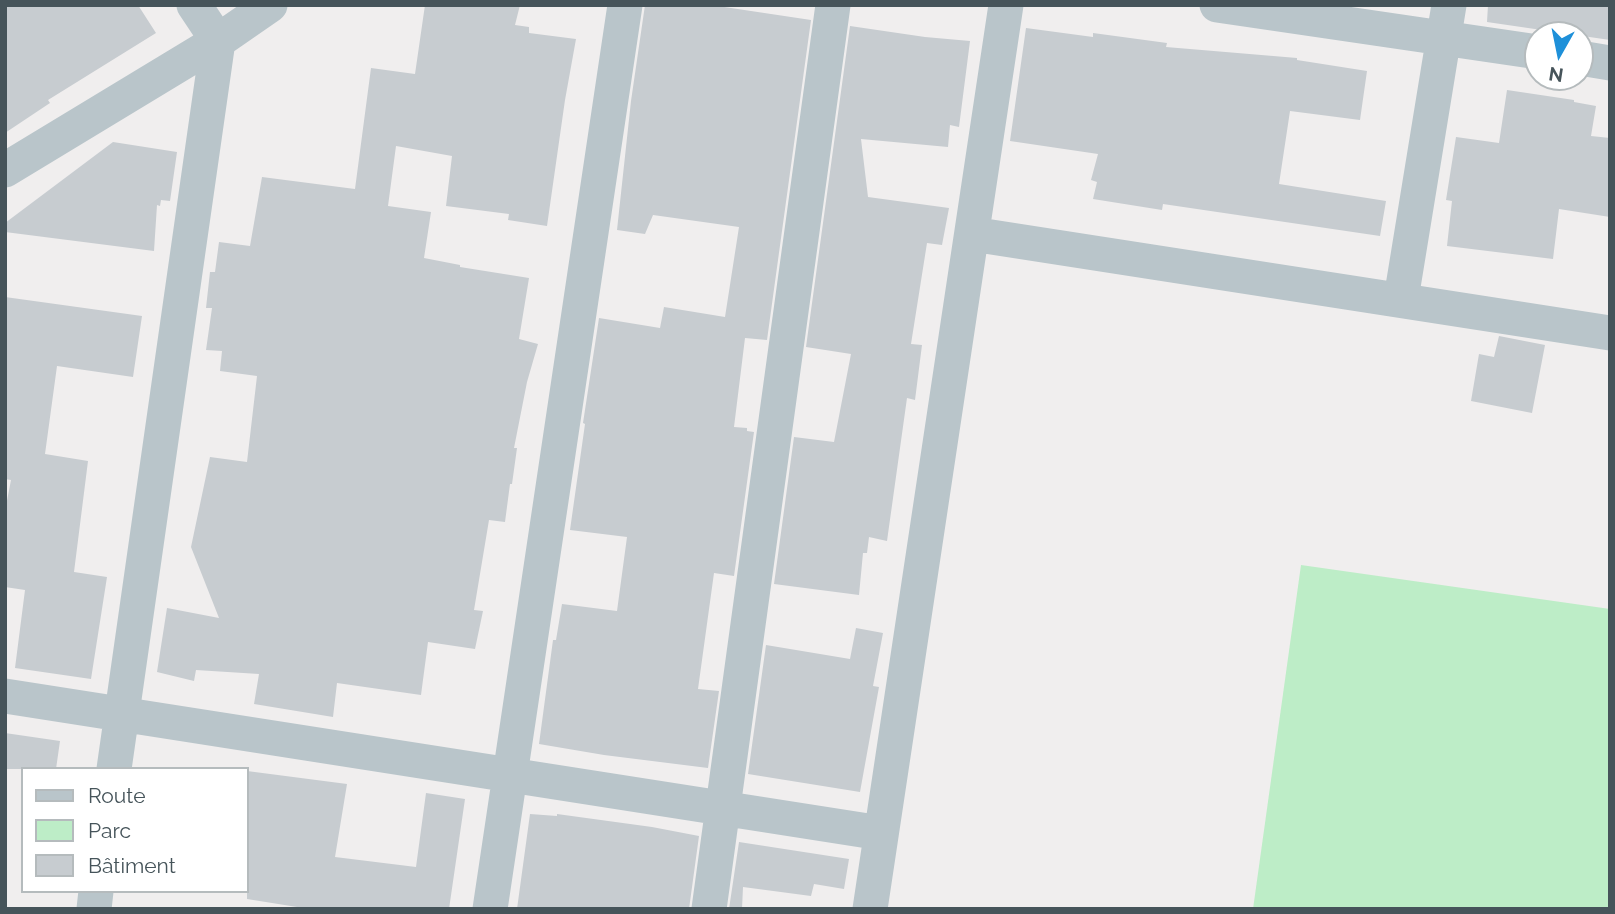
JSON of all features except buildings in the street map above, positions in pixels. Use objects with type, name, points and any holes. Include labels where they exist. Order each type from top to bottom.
[{"type":"street","points":[[114,767],[218,41],[194,5]]},
{"type":"street","points":[[5,170],[218,41],[270,5]]},
{"type":"street","points":[[490,909],[625,5]]},
{"type":"street","points":[[709,909],[833,5]]},
{"type":"street","points":[[870,909],[1006,5]]},
{"type":"street","points":[[1217,5],[1446,22],[1524,47]]},
{"type":"street","points":[[1401,299],[1446,22]]},
{"type":"street","points":[[972,234],[1610,332]]},
{"type":"street","points":[[5,696],[881,833]]},
{"type":"green space","points":[[1301,565],[1610,609],[1610,909],[1253,909]]}]
